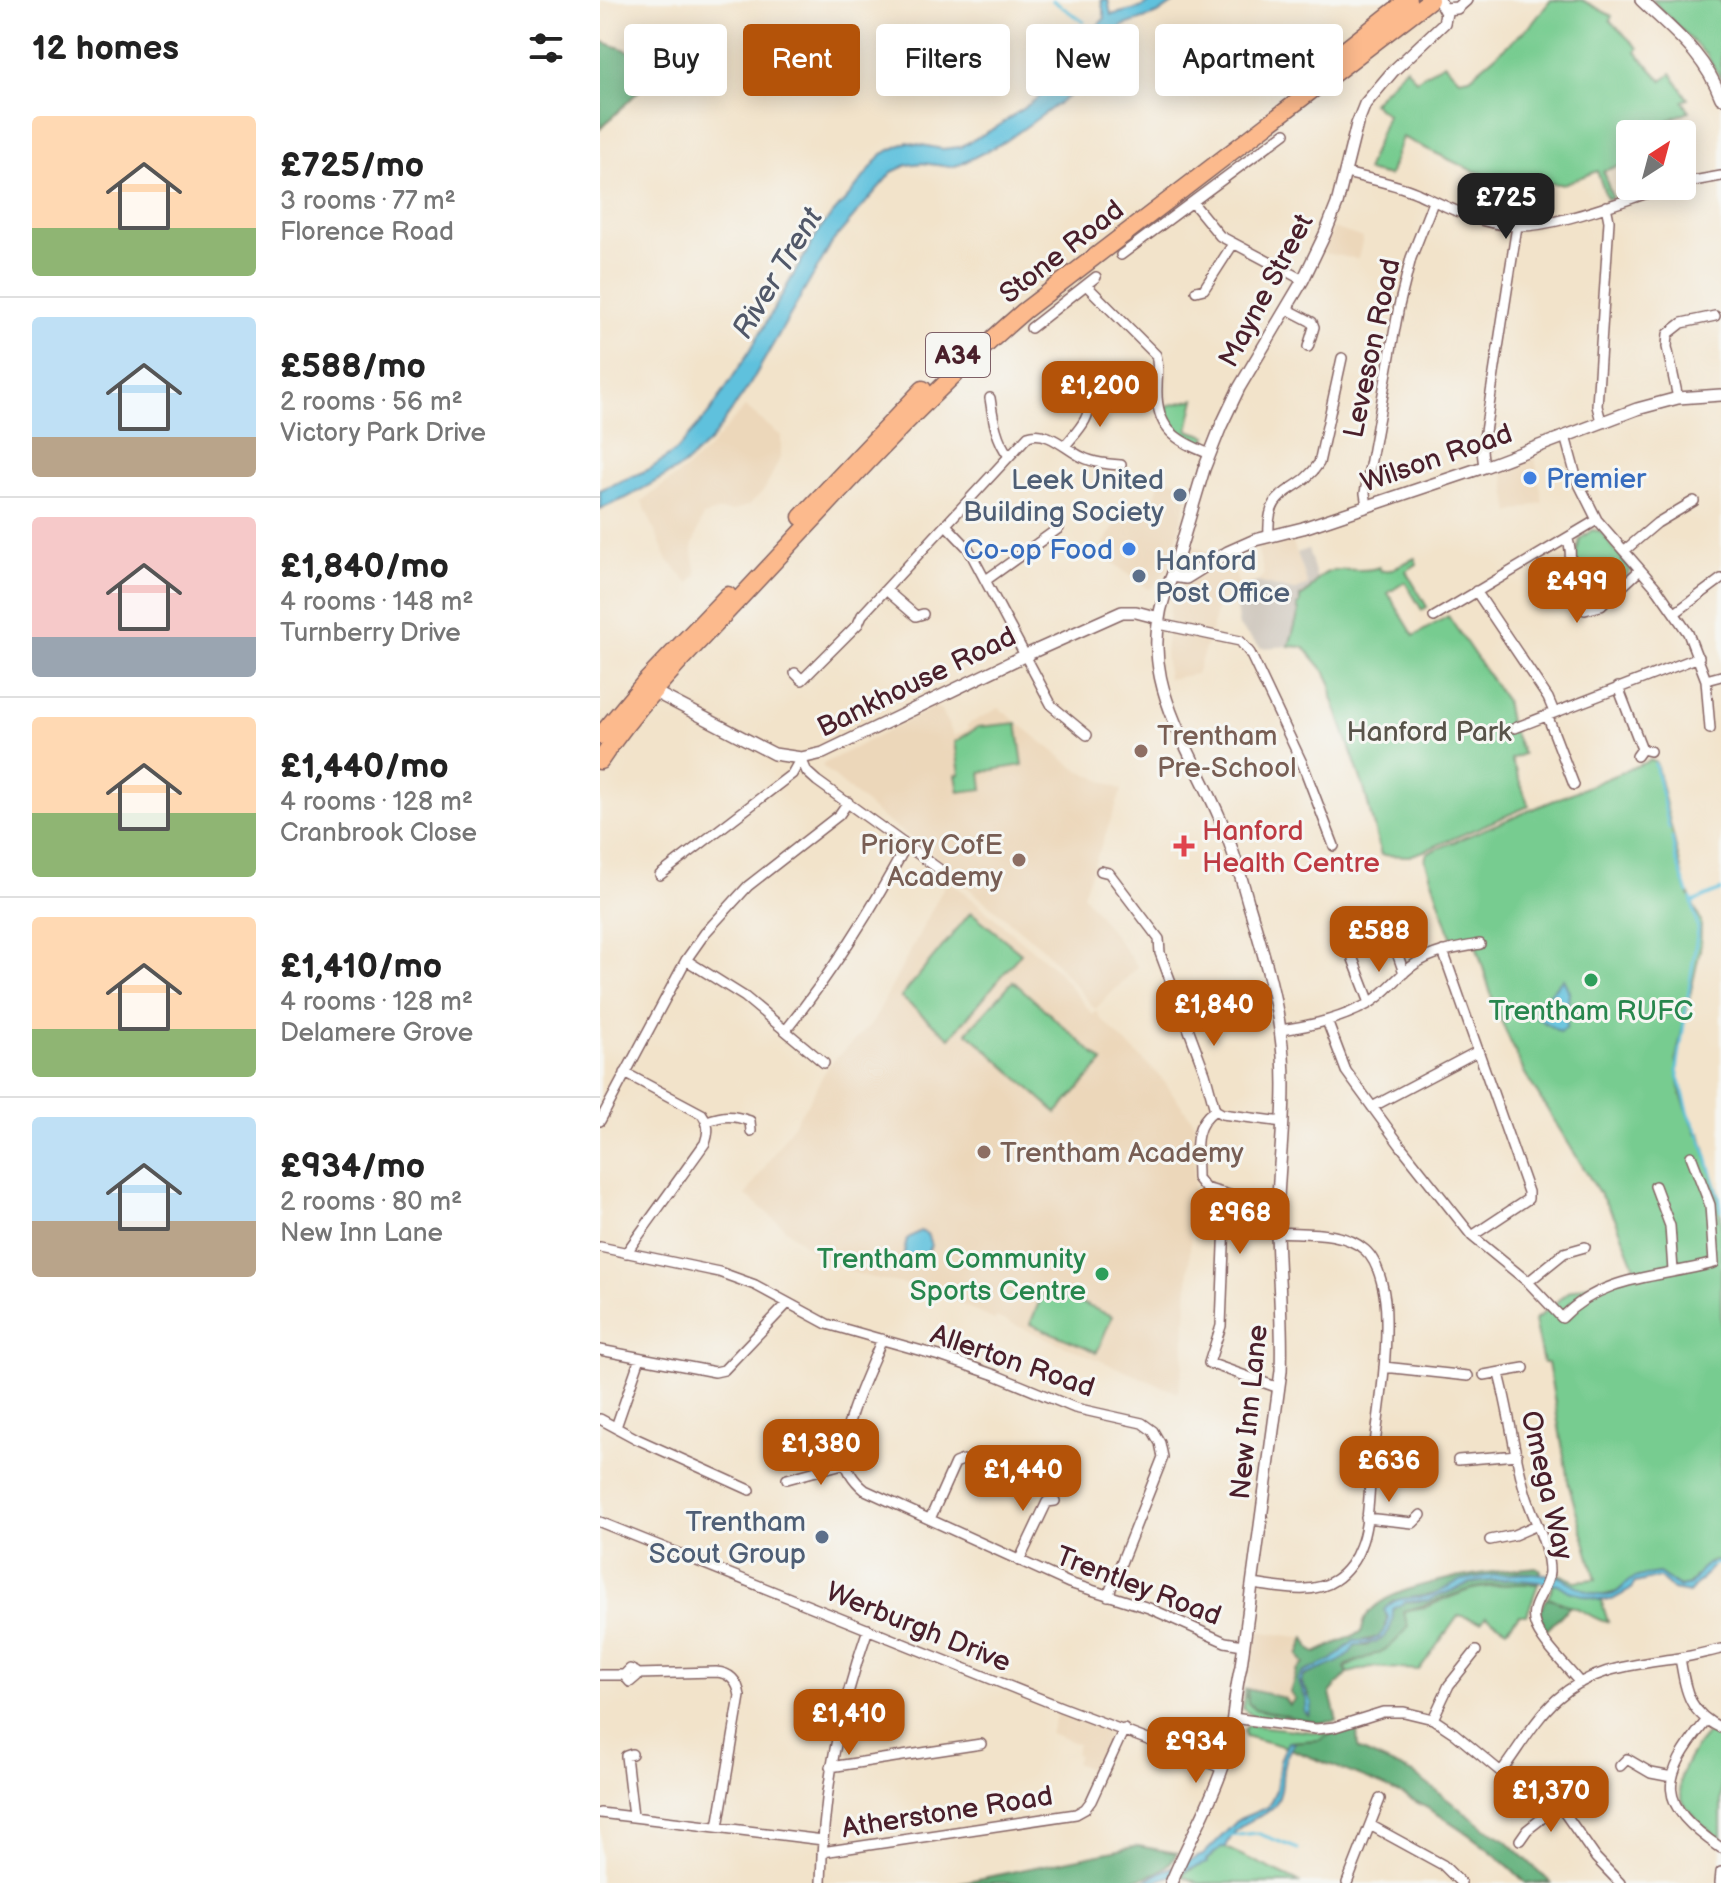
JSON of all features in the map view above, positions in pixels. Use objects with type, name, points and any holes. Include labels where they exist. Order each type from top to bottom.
[{"type":"highway","name":"Stone Road","points":[[600,736],[920,401],[964,349],[1014,305],[1245,130],[1408,0]]},
{"type":"highway","name":"Stone Road","points":[[920,401],[1024,311],[1438,3]]},
{"type":"highway","name":"Stone Road","points":[[600,761],[648,688]]},
{"type":"street","points":[[1438,3],[1457,8],[1466,0]]},
{"type":"street","points":[[1641,0],[1700,57],[1709,69],[1721,98]]},
{"type":"street","name":"Mayne Street","points":[[1159,621],[1164,594],[1210,454],[1239,388],[1303,280],[1337,204],[1365,104],[1393,71],[1444,23],[1446,16],[1438,3]]},
{"type":"street","points":[[1124,255],[1283,137]]},
{"type":"street","points":[[1345,173],[1414,192],[1461,214],[1517,226],[1546,223],[1625,200]]},
{"type":"street","points":[[1696,180],[1721,176]]},
{"type":"street","name":"Leveson Road","points":[[1367,506],[1365,493],[1399,306],[1411,258],[1433,202]]},
{"type":"street","points":[[1193,203],[1220,236],[1303,280]]},
{"type":"street","points":[[1601,421],[1597,406],[1609,221],[1606,206]]},
{"type":"street","points":[[1484,467],[1482,451],[1517,226]]},
{"type":"street","points":[[1201,292],[1233,244]]},
{"type":"street","points":[[1031,328],[1096,277]]},
{"type":"street","points":[[1086,285],[1156,355],[1159,364],[1157,401],[1163,421],[1173,437],[1210,454]]},
{"type":"street","points":[[1287,309],[1312,322],[1314,327],[1308,347]]},
{"type":"street","points":[[1678,398],[1667,347],[1668,334],[1682,323],[1718,315]]},
{"type":"street","points":[[1269,535],[1268,517],[1279,497],[1312,474],[1319,463],[1342,358]]},
{"type":"street","name":"Wilson Road","points":[[1172,576],[1190,576],[1228,552],[1269,535],[1303,528],[1484,467],[1601,421],[1678,398],[1721,395]]},
{"type":"street","points":[[1065,446],[1090,412],[1089,397]]},
{"type":"street","points":[[994,404],[1002,447],[1009,456]]},
{"type":"street","points":[[795,673],[802,680],[858,624],[862,615],[1021,440],[1034,433],[1042,434],[1083,458],[1121,465]]},
{"type":"street","points":[[1565,436],[1577,480],[1597,520],[1675,613],[1699,657],[1706,680],[1710,729]]},
{"type":"street","points":[[1624,551],[1657,523],[1694,501]]},
{"type":"street","points":[[1434,617],[1597,520]]},
{"type":"street","points":[[946,525],[968,548],[1052,706],[1087,731]]},
{"type":"street","points":[[986,580],[1059,528]]},
{"type":"street","points":[[1567,538],[1571,545],[1567,591],[1577,607],[1585,610],[1601,606],[1640,570]]},
{"type":"street","points":[[1675,613],[1721,579]]},
{"type":"street","points":[[886,590],[918,618]]},
{"type":"street","points":[[1476,591],[1548,698],[1574,785]]},
{"type":"street","name":"Bankhouse Road","points":[[648,688],[774,754],[801,758],[823,753],[1122,612],[1136,612],[1159,621]]},
{"type":"street","points":[[1159,621],[1240,641],[1250,653],[1303,765],[1334,846]]},
{"type":"street","name":"New Inn Lane","points":[[1159,621],[1158,659],[1167,705],[1183,746],[1220,818],[1248,900],[1280,1030],[1284,1083],[1277,1232],[1282,1340],[1279,1388],[1252,1584],[1233,1718],[1222,1768],[1173,1879]]},
{"type":"street","points":[[1515,728],[1699,657]]},
{"type":"street","points":[[1706,680],[1721,676]]},
{"type":"street","points":[[1618,687],[1643,752]]},
{"type":"street","points":[[801,758],[807,772],[817,781],[939,869]]},
{"type":"street","points":[[660,875],[792,774],[801,758]]},
{"type":"street","points":[[600,1121],[686,960],[705,933],[748,886],[839,815],[848,802]]},
{"type":"street","points":[[786,1030],[826,980],[856,935],[907,844]]},
{"type":"street","points":[[1107,869],[1159,939],[1160,953],[1169,964],[1215,1110],[1222,1114],[1283,1122]]},
{"type":"street","points":[[1370,1003],[1353,959],[1355,941],[1372,935],[1393,942],[1404,973]]},
{"type":"street","points":[[1280,1030],[1327,1021],[1370,1003],[1415,963],[1443,951],[1480,944]]},
{"type":"street","points":[[1443,951],[1528,1199],[1472,1236]]},
{"type":"street","points":[[686,960],[745,997],[824,1063]]},
{"type":"street","points":[[1327,1021],[1346,1071],[1472,1236],[1528,1282],[1562,1318],[1597,1291],[1626,1280],[1714,1263],[1710,1205],[1691,1156]]},
{"type":"street","points":[[1372,1107],[1478,1051]]},
{"type":"street","points":[[625,1073],[702,1114],[707,1121],[705,1143],[626,1253]]},
{"type":"street","points":[[1215,1110],[1204,1117],[1198,1130],[1197,1178],[1205,1188],[1242,1198]]},
{"type":"street","points":[[707,1121],[730,1115],[752,1122]]},
{"type":"street","points":[[1655,1186],[1670,1226],[1673,1271]]},
{"type":"street","points":[[1226,1194],[1221,1326],[1205,1361],[1279,1388]]},
{"type":"street","points":[[1252,1584],[1317,1589],[1334,1581],[1349,1568],[1361,1546],[1366,1518],[1384,1367],[1386,1317],[1383,1288],[1369,1253],[1350,1240],[1277,1232]]},
{"type":"street","name":"Allerton Road","points":[[600,1247],[719,1272],[755,1285],[827,1324],[995,1375],[1075,1408],[1142,1423],[1153,1431],[1163,1457],[1108,1596]]},
{"type":"street","points":[[1528,1282],[1564,1253],[1585,1247]]},
{"type":"street","points":[[600,1350],[715,1372],[724,1370],[787,1304]]},
{"type":"street","points":[[791,1475],[846,1463],[844,1452],[854,1410],[882,1339]]},
{"type":"street","points":[[616,1427],[640,1358]]},
{"type":"street","points":[[1384,1367],[1468,1376]]},
{"type":"street","points":[[1484,1375],[1524,1368]]},
{"type":"street","name":"Omega Way","points":[[1499,1374],[1525,1493],[1549,1573],[1533,1610],[1533,1621],[1539,1633],[1580,1683]]},
{"type":"street","points":[[600,1419],[745,1484]]},
{"type":"street","points":[[1458,1460],[1470,1463],[1517,1455]]},
{"type":"street","points":[[930,1519],[957,1459]]},
{"type":"street","name":"Trentley Road","points":[[846,1463],[856,1482],[865,1490],[1019,1561],[1069,1583],[1149,1608],[1225,1642],[1243,1645]]},
{"type":"street","points":[[1019,1561],[1048,1500]]},
{"type":"street","points":[[1366,1518],[1418,1522]]},
{"type":"street","name":"Werburgh Drive","points":[[600,1522],[1061,1707],[1222,1768]]},
{"type":"street","points":[[1496,1536],[1514,1535],[1537,1525]]},
{"type":"street","points":[[821,1883],[830,1767],[840,1717],[868,1629]]},
{"type":"street","points":[[1501,1772],[1544,1713],[1559,1697],[1580,1683],[1620,1666],[1721,1649]]},
{"type":"street","points":[[1433,1719],[1449,1685],[1475,1657]]},
{"type":"street","points":[[1680,1658],[1690,1702],[1706,1721],[1721,1728]]},
{"type":"street","points":[[600,1675],[624,1675],[630,1669],[637,1674],[716,1672],[735,1681],[740,1696],[718,1827]]},
{"type":"street","points":[[1233,1718],[1316,1729],[1335,1727],[1383,1712],[1404,1712],[1433,1719],[1501,1772],[1535,1788],[1559,1805],[1596,1858],[1620,1883]]},
{"type":"street","points":[[1706,1721],[1683,1750],[1672,1777],[1675,1803],[1684,1818],[1721,1848]]},
{"type":"street","name":"Atherstone Road","points":[[822,1852],[1076,1814],[1091,1801],[1124,1729]]},
{"type":"street","points":[[830,1767],[981,1744]]},
{"type":"street","points":[[632,1754],[626,1756],[633,1816]]},
{"type":"street","points":[[1624,1759],[1651,1773],[1672,1777]]},
{"type":"street","points":[[1347,1883],[1380,1799]]},
{"type":"street","points":[[1520,1840],[1559,1805]]},
{"type":"street","points":[[600,1813],[823,1840]]},
{"type":"street","points":[[1370,1825],[1443,1865],[1461,1883]]},
{"type":"shaded area","points":[[1333,228],[1363,238],[1358,259],[1323,253]]},
{"type":"shaded area","points":[[745,407],[781,436],[781,456],[765,489],[749,505],[703,516],[692,547],[697,575],[689,584],[667,559],[642,501],[707,450]]},
{"type":"shaded area","points":[[1535,458],[1543,502],[1510,513],[1503,470]]},
{"type":"shaded area","points":[[1161,477],[1191,485],[1168,569],[1150,590],[1098,552],[1119,520],[1134,505],[1149,517]]},
{"type":"shaded area","points":[[1286,538],[1293,543],[1308,585],[1294,591],[1258,582],[1264,574],[1257,546]]},
{"type":"shaded area","points":[[1186,544],[1217,552],[1192,568],[1186,567],[1181,559]]},
{"type":"shaded area","points":[[1308,549],[1317,579],[1300,604],[1289,646],[1261,648],[1239,627],[1233,590],[1258,582],[1294,591],[1308,585],[1297,553]]},
{"type":"shaded area","points":[[1230,559],[1240,588],[1220,592],[1212,629],[1196,674],[1168,679],[1165,653],[1171,599],[1177,589]]},
{"type":"shaded area","name":"Priory CofE Academy","points":[[934,707],[941,710],[954,736],[968,729],[967,725],[999,708],[1075,768],[1122,790],[1083,894],[1138,967],[1095,1009],[1044,949],[947,871],[949,866],[881,817],[821,765]]},
{"type":"shaded area","name":"Trentham Academy","points":[[948,879],[1057,970],[1093,1015],[1097,1011],[1100,1018],[1158,1074],[1194,1122],[1194,1182],[1183,1368],[1178,1393],[996,1317],[995,1320],[990,1318],[932,1290],[860,1275],[820,1258],[746,1195],[809,1101],[828,1066],[873,1022]]},
{"type":"shaded area","points":[[1257,1631],[1305,1638],[1298,1655],[1304,1663],[1297,1670],[1290,1692],[1295,1699],[1289,1705],[1283,1698],[1247,1689]]},
{"type":"shaded area","points":[[1058,1712],[1106,1732],[1108,1737],[1095,1771],[1075,1763],[1078,1744],[1050,1733]]},
{"type":"green space","points":[[1551,0],[1582,0],[1612,16],[1610,21],[1638,48],[1636,52],[1662,81],[1671,73],[1688,99],[1683,101],[1689,111],[1669,120],[1616,120],[1616,167],[1603,171],[1612,197],[1607,199],[1597,171],[1563,184],[1510,182],[1471,170],[1402,137],[1389,176],[1366,171],[1387,115],[1372,103],[1406,67],[1416,80],[1444,63],[1459,79],[1470,77],[1531,25]]},
{"type":"green space","points":[[1652,0],[1721,0],[1721,79],[1707,56]]},
{"type":"green space","points":[[600,41],[624,49],[624,96],[634,96],[600,129]]},
{"type":"green space","points":[[1195,399],[1188,430],[1207,436],[1204,444],[1179,431],[1166,406]]},
{"type":"green space","points":[[1592,530],[1600,531],[1631,570],[1621,582],[1617,583],[1611,577],[1595,591],[1600,597],[1599,602],[1585,607],[1574,598],[1582,592],[1582,569],[1573,567],[1580,539]]},
{"type":"green space","name":"Hanford Park","points":[[1415,558],[1417,564],[1406,571],[1427,607],[1422,610],[1405,582],[1388,593],[1414,636],[1448,616],[1505,700],[1509,722],[1523,754],[1511,759],[1529,806],[1409,856],[1381,855],[1364,788],[1332,697],[1331,683],[1304,647],[1289,646],[1300,597],[1323,574],[1334,570],[1379,567],[1381,571],[1390,570]]},
{"type":"green space","points":[[1017,723],[1023,765],[981,772],[983,789],[959,792],[956,775],[960,774],[955,742],[978,727]]},
{"type":"green space","points":[[1651,760],[1656,763],[1685,886],[1701,922],[1700,950],[1676,1058],[1681,1095],[1697,1134],[1701,1133],[1721,1210],[1721,1561],[1706,1565],[1689,1585],[1680,1587],[1659,1573],[1633,1579],[1617,1592],[1600,1596],[1608,1622],[1570,1606],[1546,1631],[1540,1615],[1551,1590],[1554,1572],[1575,1581],[1596,1579],[1569,1486],[1548,1363],[1543,1363],[1534,1321],[1570,1291],[1635,1267],[1616,1220],[1524,1072],[1495,1007],[1474,938],[1453,942],[1425,859],[1427,853]]},
{"type":"green space","points":[[971,912],[1021,953],[950,1038],[901,997]]},
{"type":"green space","points":[[1013,981],[1103,1062],[1057,1113],[967,1032]]},
{"type":"green space","points":[[1242,1194],[1268,1198],[1268,1236],[1233,1234],[1234,1199]]},
{"type":"green space","points":[[1045,1288],[1112,1316],[1097,1352],[1030,1324]]},
{"type":"green space","points":[[1536,1567],[1541,1570],[1540,1574],[1517,1573],[1462,1581],[1435,1594],[1393,1601],[1385,1609],[1386,1624],[1379,1637],[1352,1643],[1332,1660],[1303,1673],[1298,1680],[1307,1701],[1304,1712],[1308,1715],[1309,1695],[1301,1682],[1302,1678],[1338,1661],[1355,1645],[1367,1646],[1389,1631],[1394,1607],[1405,1602],[1429,1600],[1470,1583],[1509,1579],[1539,1581],[1538,1584],[1476,1588],[1403,1611],[1408,1626],[1395,1642],[1382,1652],[1347,1665],[1348,1673],[1330,1693],[1337,1721],[1318,1723],[1255,1709],[1248,1703],[1247,1689],[1284,1698],[1289,1705],[1295,1699],[1290,1692],[1297,1670],[1304,1664],[1298,1655],[1305,1638],[1316,1653],[1361,1632],[1368,1614],[1381,1602],[1399,1593],[1471,1575]]},
{"type":"green space","points":[[1538,1584],[1527,1615],[1519,1615],[1507,1629],[1486,1616],[1481,1622],[1459,1615],[1419,1670],[1371,1667],[1348,1673],[1345,1668],[1364,1658],[1402,1611],[1426,1607],[1471,1589]]},
{"type":"green space","points":[[1546,1599],[1570,1606],[1546,1631],[1540,1615]]},
{"type":"green space","points":[[1244,1689],[1247,1689],[1246,1697],[1261,1709],[1318,1723],[1253,1716],[1243,1709]]},
{"type":"green space","points":[[1248,1725],[1330,1734],[1320,1740],[1289,1742],[1286,1747],[1245,1736],[1244,1730]]},
{"type":"green space","points":[[1357,1726],[1358,1749],[1414,1774],[1485,1828],[1506,1840],[1551,1883],[1526,1883],[1486,1848],[1427,1808],[1382,1785],[1291,1749],[1294,1743],[1288,1742],[1320,1740]]},
{"type":"green space","points":[[1707,1733],[1721,1733],[1721,1839],[1691,1814],[1680,1790],[1685,1765]]},
{"type":"green space","points":[[1138,1846],[1177,1853],[1170,1863],[1150,1876],[1125,1881],[958,1883]]},
{"type":"green space","points":[[1222,1847],[1301,1883],[1198,1883],[1180,1875],[1202,1864]]},
{"type":"water","points":[[1101,0],[1108,0],[1111,15],[1140,8],[1154,0],[1178,0],[1158,14],[1128,24],[1099,24],[1105,18]]},
{"type":"water","points":[[1041,96],[1069,96],[1006,141],[961,164],[951,167],[922,163],[892,172],[833,241],[749,386],[711,440],[683,466],[600,509],[600,490],[650,469],[677,450],[710,412],[751,349],[821,227],[882,154],[907,142],[942,149],[960,147],[997,127]]},
{"type":"water","points":[[1563,978],[1569,992],[1566,1028],[1560,1032],[1537,1018],[1535,1011]]},
{"type":"water","points":[[920,1231],[927,1234],[931,1245],[920,1263],[908,1267],[904,1253],[907,1239]]},
{"type":"water","points":[[1709,1563],[1712,1567],[1689,1593],[1673,1590],[1656,1578],[1635,1583],[1630,1590],[1612,1600],[1599,1600],[1569,1591],[1558,1584],[1510,1579],[1470,1583],[1429,1600],[1405,1602],[1393,1609],[1391,1626],[1384,1637],[1372,1643],[1355,1645],[1340,1661],[1304,1676],[1301,1682],[1312,1703],[1309,1715],[1304,1712],[1307,1701],[1298,1680],[1303,1673],[1332,1660],[1354,1641],[1370,1641],[1379,1637],[1387,1626],[1388,1617],[1384,1610],[1395,1601],[1435,1594],[1463,1580],[1512,1574],[1560,1577],[1603,1595],[1616,1593],[1636,1578],[1659,1573],[1680,1587],[1690,1585]]},
{"type":"water","points":[[1288,1742],[1294,1743],[1285,1760],[1279,1798],[1271,1809],[1238,1829],[1226,1847],[1206,1860],[1207,1863],[1151,1883],[1141,1883],[1203,1855],[1239,1819],[1268,1807],[1276,1790],[1280,1760]]},
{"type":"waterway","points":[[1052,0],[1084,22]]},
{"type":"waterway","points":[[1655,764],[1669,828]]},
{"type":"waterway","points":[[1672,837],[1676,860],[1688,893]]},
{"type":"waterway","points":[[1693,902],[1721,890]]},
{"type":"waterway","points":[[1691,898],[1698,929],[1677,1070],[1689,1114],[1701,1138],[1721,1210]]},
{"type":"waterway","points":[[1707,1568],[1716,1563],[1721,1565]]},
{"type":"waterway","points":[[1230,1836],[1257,1833],[1298,1849]]},
{"type":"place","name":"Premier","points":[[1530,478]]},
{"type":"place","name":"Leek United Building Society","points":[[1180,495]]},
{"type":"place","name":"Co-op Food","points":[[1129,549]]},
{"type":"place","name":"Hanford Post Office","points":[[1139,576]]},
{"type":"place","name":"Trentham Pre-School","points":[[1141,751]]},
{"type":"place","name":"Hanford Health Centre","points":[[1184,846]]},
{"type":"place","name":"Priory CofE Academy","points":[[1019,860]]},
{"type":"place","name":"Trentham RUFC","points":[[1591,980]]},
{"type":"place","name":"Trentham Academy","points":[[984,1152]]},
{"type":"place","name":"Trentham Community Sports Centre","points":[[1102,1274]]},
{"type":"place","name":"Trentham Scout Group","points":[[822,1537]]},
{"type":"water label","name":"River Trent","points":[[777,273]]}]
